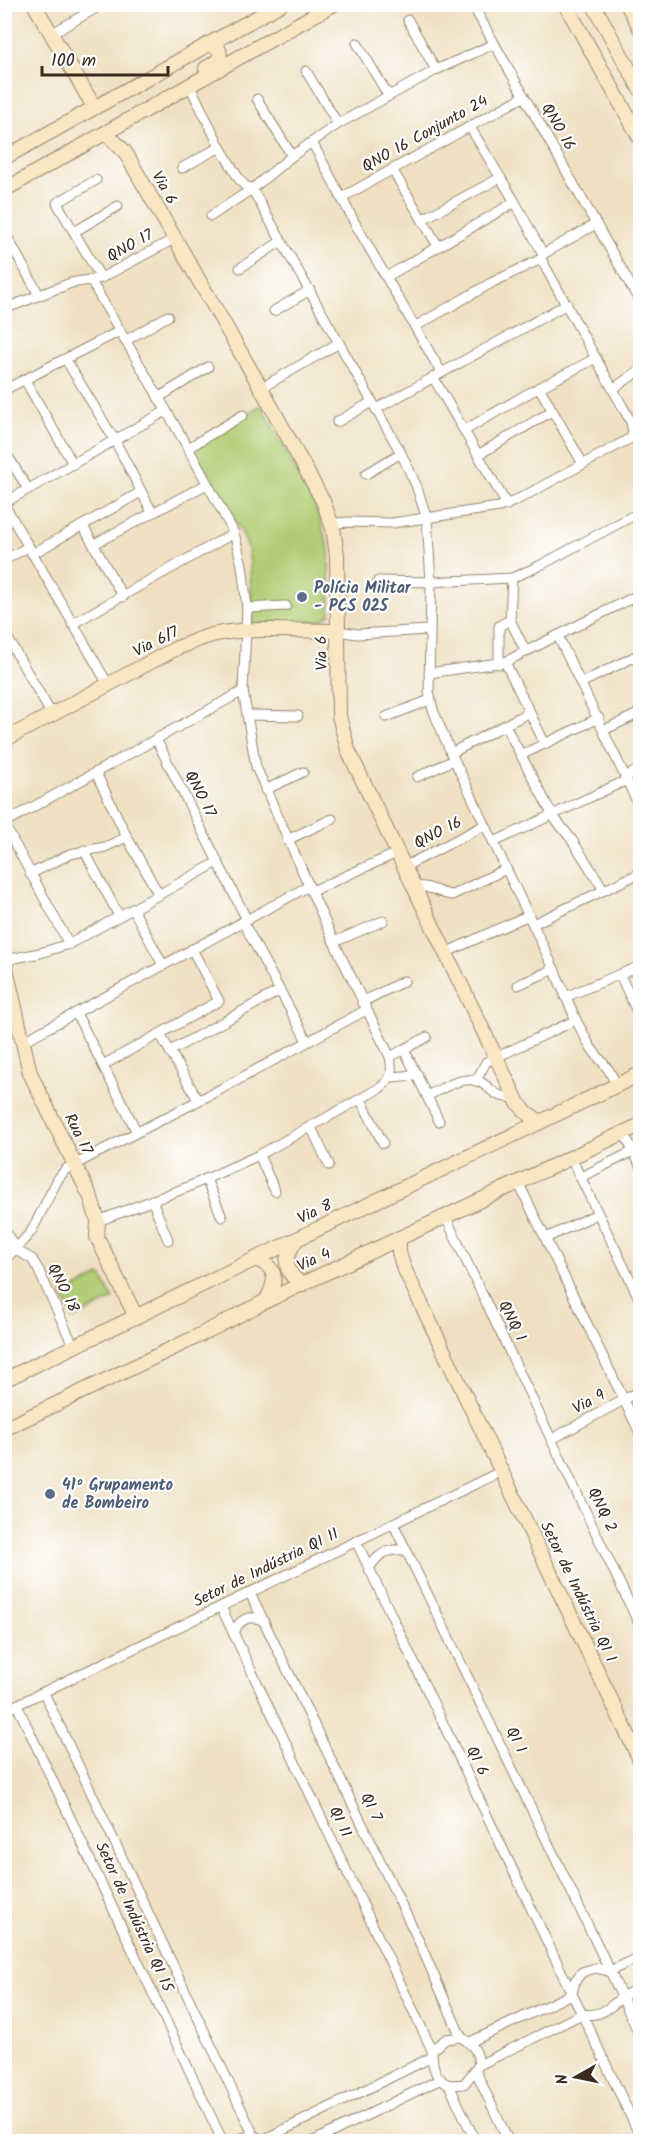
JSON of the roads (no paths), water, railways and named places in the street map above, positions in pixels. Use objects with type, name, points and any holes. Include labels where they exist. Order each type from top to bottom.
[{"type":"street","points":[[34,4],[94,107]]},
{"type":"street","points":[[51,34],[103,4]]},
{"type":"street","points":[[5,157],[281,4]]},
{"type":"street","points":[[4,190],[334,4]]},
{"type":"street","name":"QNO 16","points":[[472,4],[640,302]]},
{"type":"street","points":[[565,4],[640,138]]},
{"type":"street","points":[[593,4],[640,89]]},
{"type":"street","points":[[627,4],[639,21]]},
{"type":"street","points":[[408,20],[435,70]]},
{"type":"street","points":[[357,43],[388,95]]},
{"type":"street","points":[[148,109],[178,85],[218,61],[219,51],[215,46],[209,44]]},
{"type":"street","points":[[211,216],[252,189],[292,156],[338,124],[435,70],[494,44]]},
{"type":"street","points":[[306,71],[338,124]]},
{"type":"street","points":[[604,74],[627,101],[640,125]]},
{"type":"street","name":"QNO 16","points":[[190,86],[220,147],[239,179],[252,189],[401,453],[416,485],[427,519],[431,582],[430,700],[453,756],[576,1020],[591,1048],[608,1069],[617,1085]]},
{"type":"street","name":"QNO 16 Conjunto 24","points":[[341,198],[523,97]]},
{"type":"street","points":[[257,99],[292,156]]},
{"type":"street","name":"Via 6","points":[[119,125],[125,152]]},
{"type":"street","points":[[470,127],[515,202],[640,443]]},
{"type":"street","name":"Via 6","points":[[106,133],[125,152],[312,479],[331,524],[336,556],[339,716],[342,731],[354,764],[516,1100],[526,1113],[540,1122]]},
{"type":"street","points":[[312,142],[341,198],[416,326],[437,375],[478,455],[507,505]]},
{"type":"street","points":[[182,168],[220,147]]},
{"type":"street","points":[[392,169],[438,246]]},
{"type":"street","points":[[423,219],[500,178]]},
{"type":"street","name":"QNO 17","points":[[96,180],[57,203],[74,232],[120,332],[188,448],[234,533],[243,565],[247,608],[243,691],[256,767],[334,942],[390,1057],[393,1071],[390,1077]]},
{"type":"street","points":[[386,277],[515,202]]},
{"type":"street","points":[[74,232],[118,206]]},
{"type":"street","points":[[416,326],[596,225]]},
{"type":"street","points":[[4,231],[39,295]]},
{"type":"street","name":"QNO 17","points":[[4,309],[71,283],[96,280],[174,238]]},
{"type":"street","points":[[240,268],[280,242]]},
{"type":"street","points":[[274,310],[310,290]]},
{"type":"street","points":[[338,422],[437,375],[567,304]]},
{"type":"street","points":[[125,341],[168,316]]},
{"type":"street","points":[[4,390],[120,332]]},
{"type":"street","points":[[261,388],[339,343]]},
{"type":"street","points":[[465,430],[596,357]]},
{"type":"street","points":[[66,360],[114,439],[153,512]]},
{"type":"street","points":[[158,398],[208,367]]},
{"type":"street","points":[[613,389],[640,370]]},
{"type":"street","points":[[25,380],[73,464]]},
{"type":"street","points":[[539,387],[583,464]]},
{"type":"street","points":[[108,686],[4,503],[166,411]]},
{"type":"street","points":[[478,455],[552,411]]},
{"type":"street","points":[[188,448],[243,415]]},
{"type":"street","points":[[331,524],[392,523],[507,505],[631,438],[633,432]]},
{"type":"street","points":[[4,450],[28,489]]},
{"type":"street","points":[[366,474],[401,453]]},
{"type":"street","points":[[94,544],[207,484]]},
{"type":"street","points":[[4,560],[83,526],[141,492]]},
{"type":"street","points":[[378,581],[431,582],[513,578],[640,512]]},
{"type":"street","points":[[83,526],[123,597]]},
{"type":"street","points":[[72,624],[234,533]]},
{"type":"street","points":[[513,578],[510,620],[526,651]]},
{"type":"street","points":[[429,673],[502,663],[638,595],[640,606]]},
{"type":"street","points":[[247,608],[286,606]]},
{"type":"street","points":[[510,620],[499,626],[502,663],[545,744]]},
{"type":"street","points":[[338,631],[357,634],[429,630]]},
{"type":"street","name":"Via 6/7","points":[[4,740],[198,639],[218,633],[245,631],[338,631]]},
{"type":"street","points":[[4,632],[52,715]]},
{"type":"street","points":[[558,636],[640,808]]},
{"type":"street","points":[[581,683],[640,654]]},
{"type":"street","points":[[69,944],[4,823],[243,691]]},
{"type":"street","points":[[386,717],[430,700]]},
{"type":"street","points":[[417,777],[530,712]]},
{"type":"street","points":[[604,730],[640,713]]},
{"type":"street","points":[[247,715],[298,716]]},
{"type":"street","points":[[521,755],[599,718]]},
{"type":"street","points":[[505,725],[553,816],[572,840],[604,890]]},
{"type":"street","name":"QNO 17","points":[[156,740],[218,862],[279,991],[308,1041]]},
{"type":"street","points":[[494,842],[553,816],[640,769]]},
{"type":"street","points":[[265,790],[303,772]]},
{"type":"street","points":[[96,773],[159,896]]},
{"type":"street","points":[[287,840],[332,819]]},
{"type":"street","name":"QNO 16","points":[[404,867],[485,825]]},
{"type":"street","points":[[30,874],[70,854],[105,847],[127,837]]},
{"type":"street","points":[[84,850],[118,916]]},
{"type":"street","points":[[22,1042],[245,921],[310,889],[397,853]]},
{"type":"street","points":[[5,960],[69,944],[218,862]]},
{"type":"street","points":[[414,887],[426,886],[444,895],[452,896],[506,869]]},
{"type":"street","points":[[445,953],[531,920],[640,873]]},
{"type":"street","points":[[133,909],[164,965]]},
{"type":"street","points":[[334,942],[383,921]]},
{"type":"street","points":[[192,949],[230,1018]]},
{"type":"street","name":"Rua 17","points":[[5,960],[22,1042],[36,1088],[93,1204],[98,1221],[97,1237],[136,1317]]},
{"type":"street","points":[[565,997],[640,966]]},
{"type":"street","points":[[518,985],[554,969]]},
{"type":"street","points":[[620,975],[640,1018]]},
{"type":"street","points":[[4,1261],[32,1232],[62,1173],[74,1163],[308,1041],[404,981]]},
{"type":"street","points":[[170,1051],[279,991]]},
{"type":"street","points":[[103,1065],[219,1001]]},
{"type":"street","points":[[76,1013],[136,1132]]},
{"type":"street","points":[[476,1081],[486,1062],[495,1056],[576,1020]]},
{"type":"street","points":[[160,1034],[198,1100]]},
{"type":"street","points":[[390,1057],[427,1037]]},
{"type":"street","points":[[404,1049],[439,1121]]},
{"type":"street","name":"Via 8","points":[[4,1380],[640,1074]]},
{"type":"street","points":[[98,1221],[206,1179],[259,1155],[361,1100],[388,1083],[390,1077],[418,1075]]},
{"type":"street","points":[[428,1095],[463,1080],[476,1081],[499,1097],[516,1100],[521,1123],[519,1132]]},
{"type":"street","points":[[361,1100],[383,1143]]},
{"type":"street","name":"Via 4","points":[[4,1429],[266,1301],[640,1125]]},
{"type":"street","points":[[311,1127],[329,1166]]},
{"type":"street","points":[[624,1133],[637,1150],[640,1165]]},
{"type":"street","points":[[581,1177],[637,1150]]},
{"type":"street","points":[[259,1155],[275,1191]]},
{"type":"street","points":[[572,1158],[640,1300]]},
{"type":"street","points":[[206,1179],[222,1217]]},
{"type":"street","points":[[518,1182],[640,1433]]},
{"type":"street","points":[[152,1200],[168,1240]]},
{"type":"street","points":[[546,1238],[597,1214]]},
{"type":"street","name":"QNQ 1","points":[[445,1216],[552,1439]]},
{"type":"street","name":"QNO 18","points":[[4,1229],[16,1250],[32,1259],[38,1269],[74,1347]]},
{"type":"street","points":[[399,1238],[399,1252],[403,1266],[502,1471]]},
{"type":"street","points":[[296,1240],[287,1255],[287,1265],[294,1279],[302,1284]]},
{"type":"street","points":[[381,1247],[403,1266]]},
{"type":"street","points":[[255,1258],[268,1266],[273,1273],[274,1286],[266,1301]]},
{"type":"street","name":"Via 9","points":[[552,1439],[640,1391]]},
{"type":"street","name":"QNQ 2","points":[[552,1439],[640,1626]]},
{"type":"street","name":"Setor de Indústria QI 11","points":[[4,1711],[502,1471]]},
{"type":"street","name":"Setor de Indústria QI 1","points":[[502,1471],[640,1760]]},
{"type":"street","name":"QI 1","points":[[393,1523],[610,1971]]},
{"type":"street","name":"QI 6","points":[[356,1541],[572,1994]]},
{"type":"street","points":[[369,1569],[375,1557],[398,1549],[406,1550]]},
{"type":"street","name":"QI 7","points":[[250,1593],[465,2039]]},
{"type":"street","name":"QI 11","points":[[221,1607],[432,2054]]},
{"type":"street","points":[[234,1635],[242,1620],[256,1617],[264,1621]]},
{"type":"street","points":[[44,1693],[260,2139]]},
{"type":"street","name":"Setor de Indústria QI 15","points":[[17,1705],[224,2142]]},
{"type":"street","points":[[640,1957],[610,1971],[595,1968],[582,1972],[575,1981],[572,1994],[640,2136]]},
{"type":"street","points":[[610,1971],[640,2036]]},
{"type":"street","points":[[312,2142],[445,2082],[464,2084],[477,2068],[582,2014],[594,2016],[605,2012],[622,1996],[640,1987]]},
{"type":"street","points":[[236,2142],[238,2139],[260,2139],[432,2054],[446,2039],[465,2039],[572,1994]]},
{"type":"street","points":[[465,2039],[478,2053],[477,2068],[509,2142]]},
{"type":"street","points":[[432,2054],[434,2070],[445,2082],[476,2142]]},
{"type":"place","name":"Polícia Militar - PCS 025","points":[[302,597]]},
{"type":"place","name":"41º Grupamento de Bombeiro","points":[[50,1494]]}]
